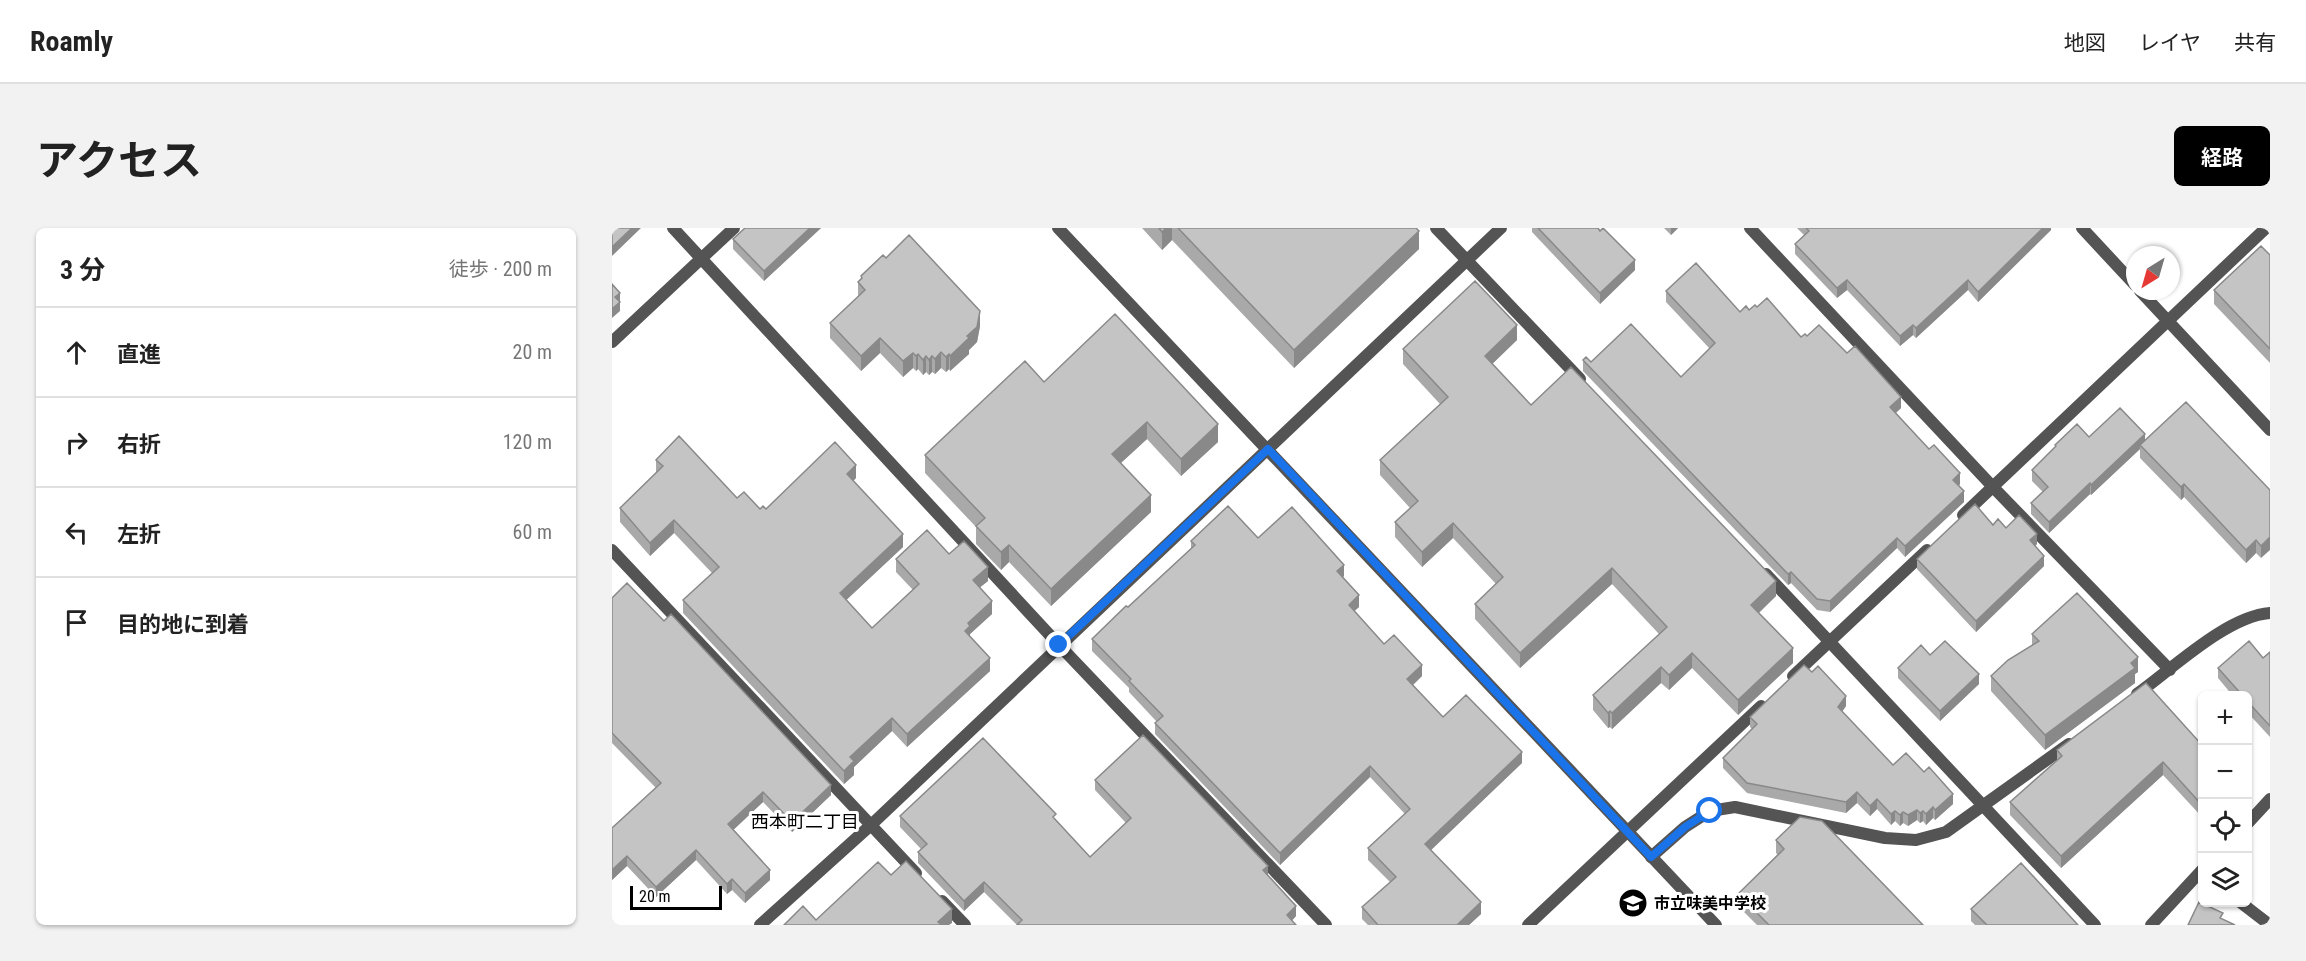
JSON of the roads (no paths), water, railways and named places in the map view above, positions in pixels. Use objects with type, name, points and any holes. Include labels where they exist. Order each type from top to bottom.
[{"type":"street","points":[[673,228],[1059,645],[1326,925]]},
{"type":"street","points":[[612,342],[734,228]]},
{"type":"street","points":[[1058,228],[1716,925]]},
{"type":"street","points":[[1436,228],[1591,390]]},
{"type":"street","points":[[760,925],[871,825],[1501,228]]},
{"type":"street","points":[[1750,228],[1993,487],[2170,670]]},
{"type":"street","points":[[2082,228],[2126,275]]},
{"type":"street","points":[[1950,528],[2266,228]]},
{"type":"street","points":[[2148,300],[2270,430]]},
{"type":"street","points":[[1528,925],[1933,544]]},
{"type":"street","points":[[612,550],[965,925]]},
{"type":"street","points":[[1756,563],[2095,925]]},
{"type":"street","points":[[2124,704],[2211,637],[2258,614],[2270,613]]},
{"type":"street","points":[[1651,857],[1685,827],[1710,811],[1735,807],[1885,838],[1917,840],[1946,832],[2077,738]]},
{"type":"street","points":[[2252,817],[2270,799]]},
{"type":"street","points":[[2151,925],[2198,877]]},
{"type":"street","points":[[2245,907],[2270,925]]},
{"type":"place","name":"市立味美中学校","points":[[1633,903]]},
{"type":"district","name":"西本町二丁目","points":[[805,822]]}]
